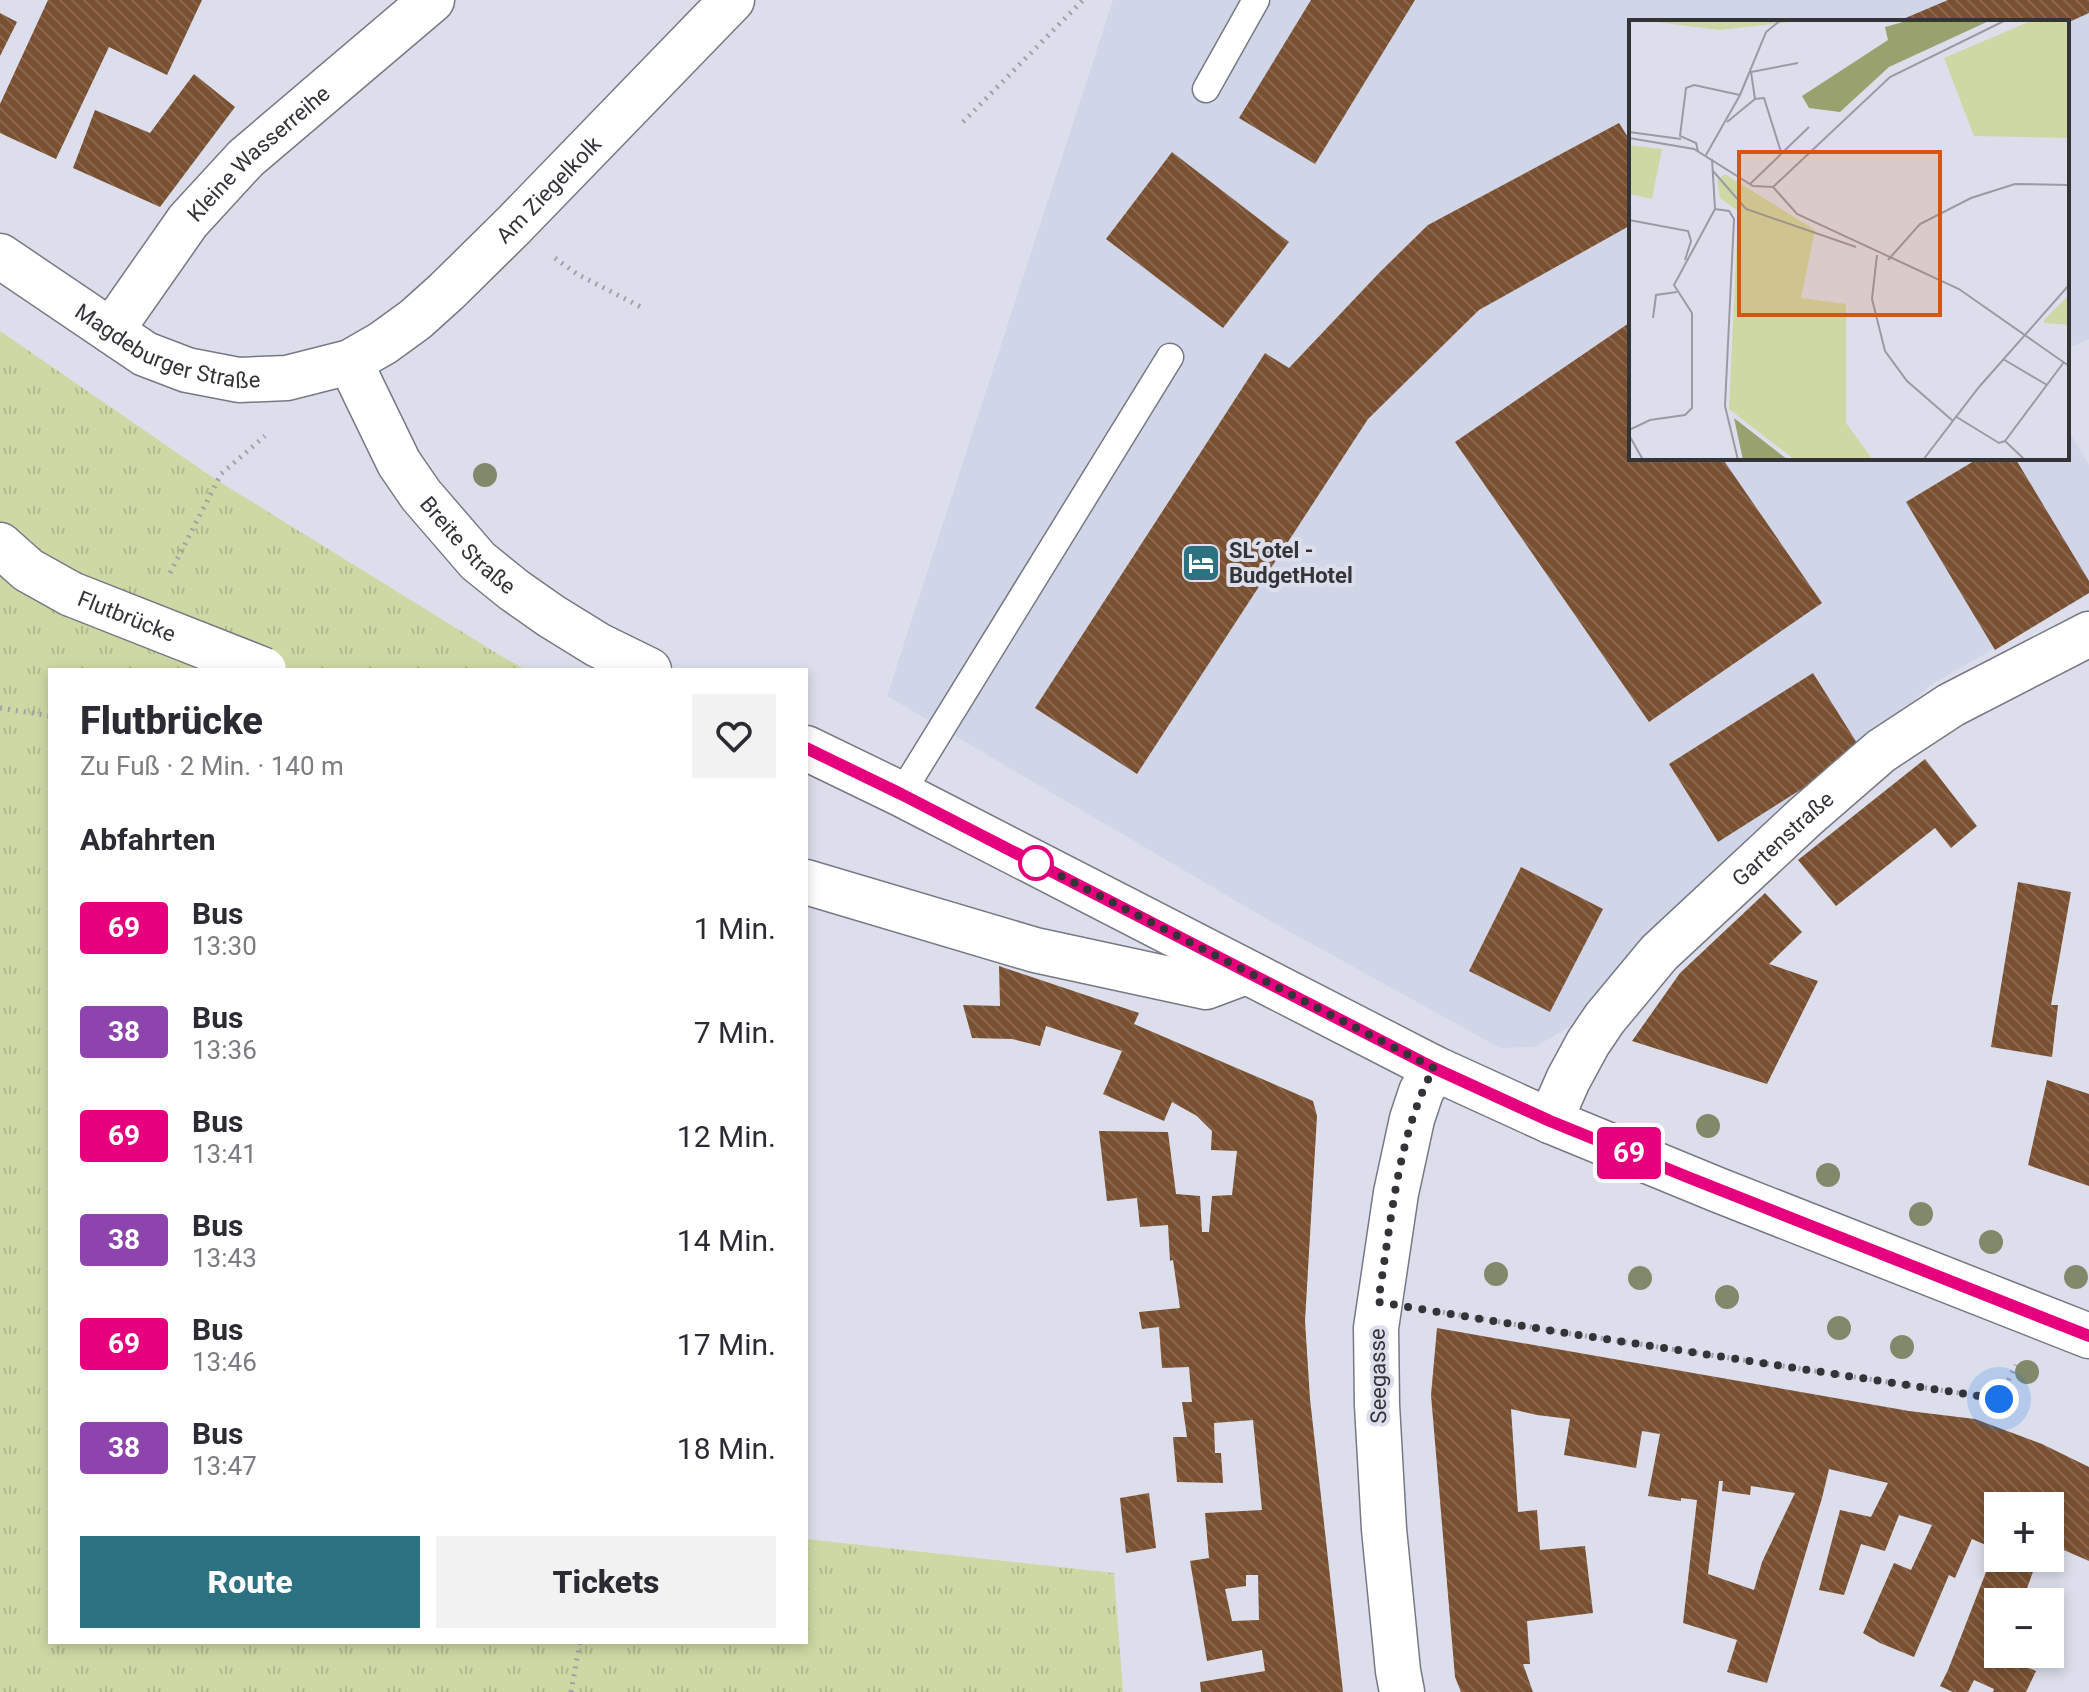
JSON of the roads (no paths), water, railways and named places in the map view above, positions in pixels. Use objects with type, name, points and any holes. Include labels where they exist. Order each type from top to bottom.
[{"type":"street","name":"Kleine Wasserreihe","points":[[111,331],[188,221],[246,158],[432,0]]},
{"type":"street","name":"Am Ziegelkolk","points":[[350,362],[416,319],[514,225],[732,0]]},
{"type":"street","name":"Magdeburger Straße","points":[[0,256],[145,354],[187,370],[239,380],[287,378],[350,362]]},
{"type":"street","name":"Breite Straße","points":[[350,362],[399,463],[421,495],[478,561],[551,616],[598,645],[645,668]]},
{"type":"street","name":"Flutbrücke","points":[[0,545],[28,570],[71,594],[259,668]]},
{"type":"street","name":"Gartenstraße","points":[[1550,1121],[1588,1043],[1659,953],[1805,817],[1881,751],[1951,705],[2089,634]]},
{"type":"street","points":[[808,749],[1434,1068],[1550,1121],[1718,1190],[2089,1336]]},
{"type":"street","points":[[808,883],[1035,950],[1206,987],[1246,972]]},
{"type":"street","name":"Seegasse","points":[[1402,1692],[1384,1529],[1376,1328],[1396,1193],[1412,1119],[1421,1092],[1434,1068]]},
{"type":"lane","points":[[1206,89],[1256,0]]},
{"type":"lane","points":[[901,794],[1170,357]]},
{"type":"place","name":"SL´otel - BudgetHotel","points":[[1201,563]]}]
